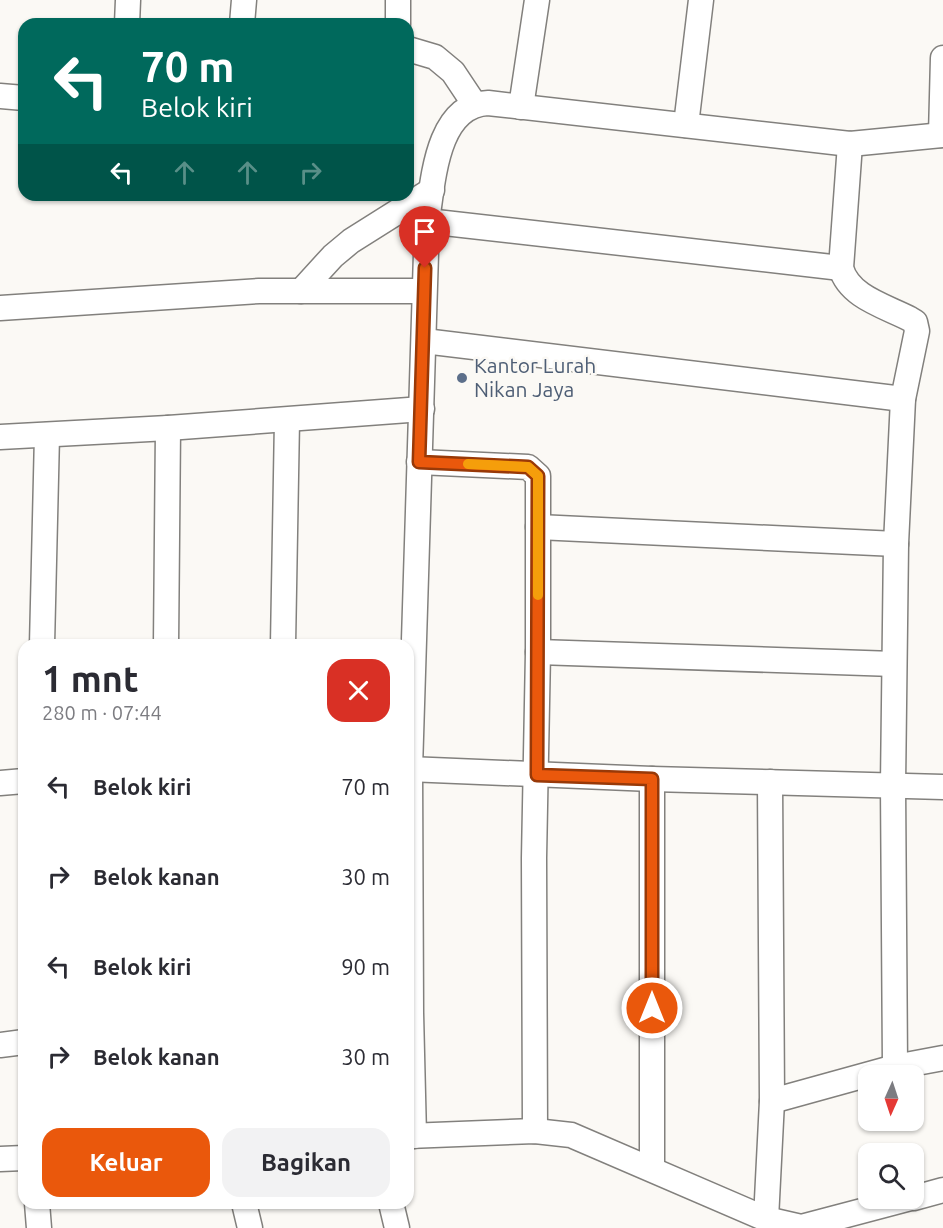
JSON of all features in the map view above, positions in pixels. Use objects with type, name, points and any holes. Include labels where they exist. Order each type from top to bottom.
[{"type":"street","points":[[127,18],[128,0]]},
{"type":"street","points":[[242,18],[244,0]]},
{"type":"street","points":[[398,0],[398,18]]},
{"type":"street","points":[[521,107],[537,0]]},
{"type":"street","points":[[686,125],[701,0]]},
{"type":"street","points":[[414,51],[435,57],[453,72],[475,105]]},
{"type":"street","points":[[413,639],[427,221],[438,153],[444,138],[461,115],[475,105],[488,103],[850,144],[942,135],[943,58]]},
{"type":"street","points":[[0,96],[18,98]]},
{"type":"street","points":[[850,144],[841,268],[843,276],[852,288],[915,322],[917,331],[903,399],[896,544],[893,785],[895,1065]]},
{"type":"street","points":[[302,291],[333,256],[351,241],[432,190]]},
{"type":"street","points":[[427,221],[841,268]]},
{"type":"street","points":[[0,308],[247,292],[424,291]]},
{"type":"street","points":[[424,341],[903,399]]},
{"type":"street","points":[[0,437],[168,428],[422,409]]},
{"type":"street","points":[[283,639],[287,420]]},
{"type":"street","points":[[166,639],[168,428]]},
{"type":"street","points":[[42,639],[47,435]]},
{"type":"street","points":[[419,462],[528,467],[538,476],[537,775],[534,858],[535,1131]]},
{"type":"street","points":[[538,527],[896,544]]},
{"type":"street","points":[[538,652],[894,664]]},
{"type":"street","points":[[414,769],[943,787]]},
{"type":"street","points":[[652,779],[652,1169]]},
{"type":"street","points":[[0,783],[18,782]]},
{"type":"street","points":[[766,1219],[772,1101],[770,782]]},
{"type":"street","points":[[0,1045],[18,1043]]},
{"type":"street","points":[[909,1065],[943,1058]]},
{"type":"street","points":[[772,1101],[858,1078]]},
{"type":"street","points":[[414,1136],[535,1131],[578,1137],[766,1219],[801,1227],[870,1209]]},
{"type":"street","points":[[0,1159],[18,1158]]},
{"type":"street","points":[[924,1195],[943,1190]]},
{"type":"street","points":[[37,1209],[39,1228]]},
{"type":"street","points":[[245,1209],[250,1228]]},
{"type":"street","points":[[392,1209],[397,1228]]},
{"type":"slow traffic","points":[[468,464],[528,467],[538,476],[538,595]]},
{"type":"place","name":"Kantor Lurah Nikan Jaya","points":[[462,378]]},
{"type":"route","points":[[425,268],[419,462],[528,467],[538,476],[537,775],[652,779],[652,1008]]}]
